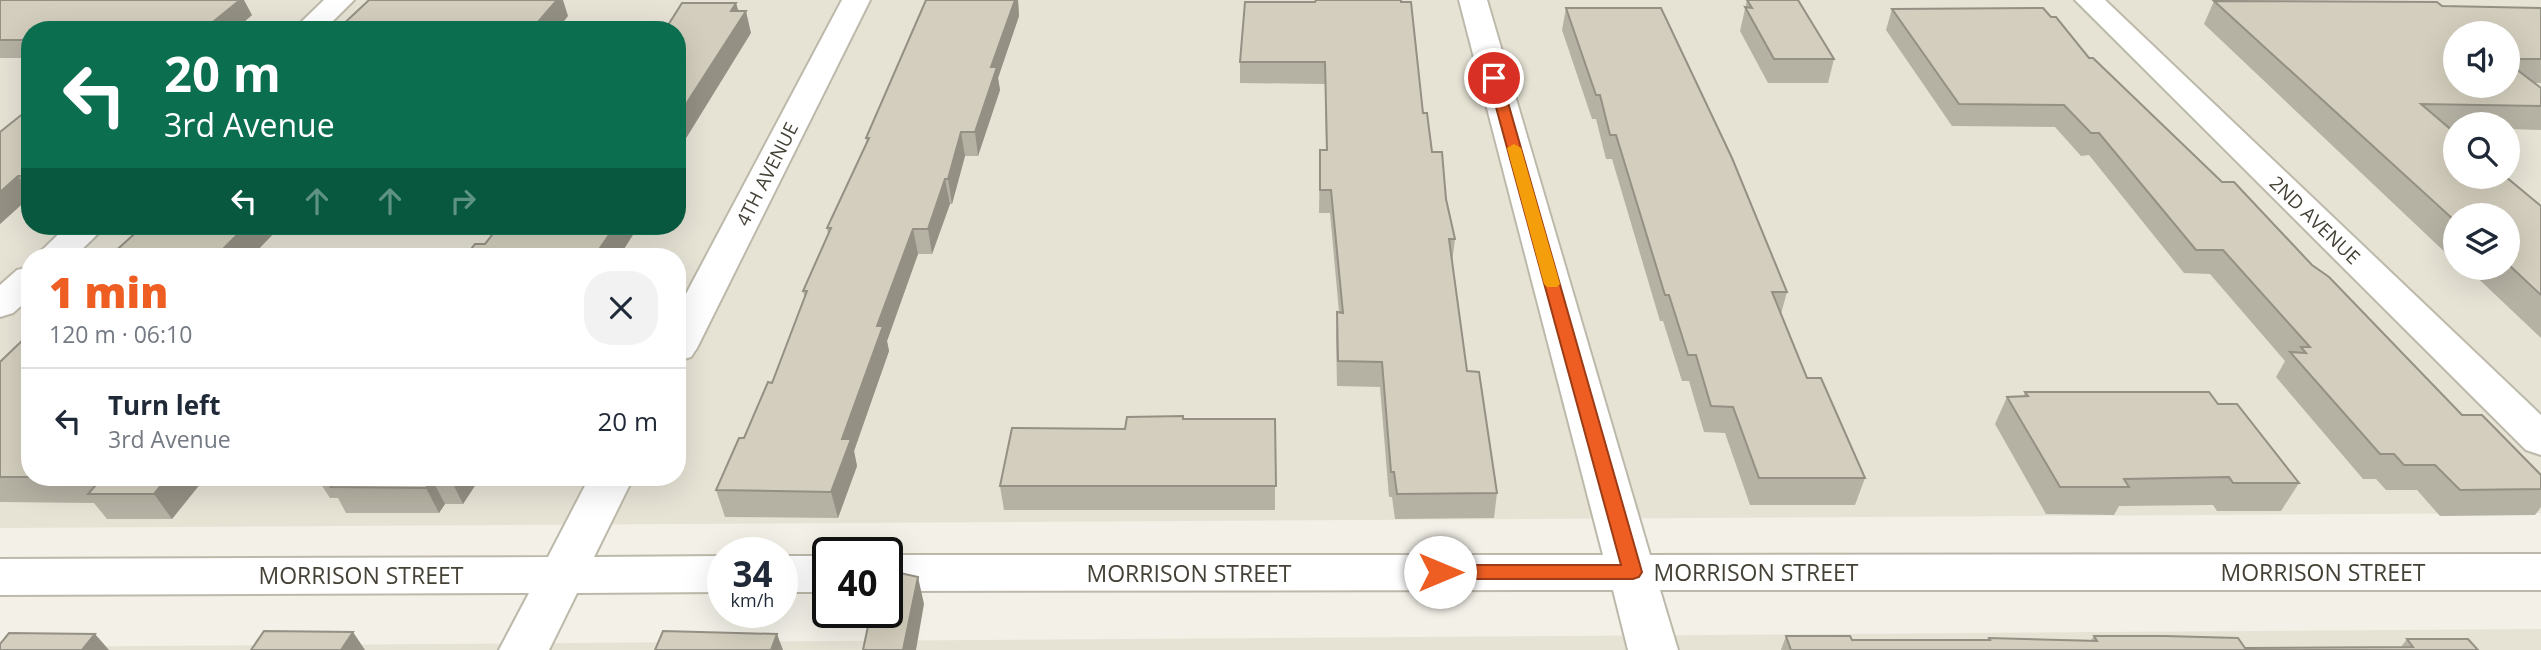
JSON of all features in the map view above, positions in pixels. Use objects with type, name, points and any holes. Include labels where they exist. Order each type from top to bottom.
[{"type":"street","points":[[317,21],[340,0]]},
{"type":"street","name":"4TH AVENUE","points":[[686,331],[856,0]]},
{"type":"street","points":[[1472,0],[1653,650]]},
{"type":"street","name":"2ND AVENUE","points":[[2089,0],[2541,440]]},
{"type":"street","points":[[63,248],[78,235]]},
{"type":"street","points":[[0,305],[21,286]]},
{"type":"street","points":[[524,650],[607,486]]},
{"type":"street","name":"MORRISON STREET","points":[[903,573],[2541,572]]},
{"type":"street","name":"MORRISON STREET","points":[[0,577],[707,574]]},
{"type":"shaded area","points":[[0,0],[2541,0],[2541,513],[0,528]]},
{"type":"shaded area","points":[[2541,629],[2541,650],[0,650],[0,647]]},
{"type":"building","points":[[0,0],[240,0],[214,21],[21,21],[21,40],[0,40]]},
{"type":"building","points":[[369,0],[557,0],[539,21],[347,21]]},
{"type":"building","points":[[926,0],[1015,0],[991,67],[997,67],[975,132],[961,132],[948,179],[945,179],[928,229],[913,229],[877,326],[883,326],[842,439],[851,439],[831,492],[716,490],[739,438],[744,438],[768,382],[772,383],[807,291],[803,291],[831,228],[827,228],[869,138],[866,138]]},
{"type":"building","points":[[1747,0],[1798,0],[1834,59],[1774,59],[1745,7],[1752,8]]},
{"type":"building","points":[[2214,1],[2437,2],[2442,6],[2541,8],[2541,59],[2520,59],[2520,21],[2443,21],[2443,98],[2520,98],[2520,72],[2541,88],[2541,106],[2421,104],[2443,123],[2443,189],[2520,189],[2541,206],[2541,295],[2520,275],[2520,203],[2443,203],[2443,210]]},
{"type":"building","points":[[1245,2],[1411,2],[1423,113],[1427,113],[1432,152],[1442,152],[1446,199],[1455,239],[1449,239],[1467,371],[1479,372],[1497,493],[1397,494],[1394,472],[1391,472],[1382,362],[1338,361],[1337,312],[1343,313],[1331,190],[1320,190],[1320,150],[1327,150],[1325,62],[1240,62]]},
{"type":"building","points":[[682,3],[736,3],[731,11],[746,11],[686,104],[686,21],[671,21]]},
{"type":"building","points":[[1566,8],[1661,8],[1732,158],[1787,292],[1772,292],[1807,378],[1821,378],[1865,478],[1759,478],[1733,407],[1711,406],[1696,355],[1688,355],[1669,295],[1665,295],[1616,135],[1610,135],[1600,95],[1596,95]]},
{"type":"building","points":[[2043,8],[2051,17],[2056,17],[2089,58],[2093,58],[2222,182],[2234,182],[2312,265],[2329,277],[2462,415],[2482,415],[2541,475],[2541,489],[2460,490],[2435,465],[2404,465],[2394,454],[2380,454],[2290,352],[2306,353],[2301,347],[2310,347],[2223,250],[2196,250],[2099,133],[2091,133],[2064,105],[1959,104],[1892,9]]},
{"type":"building","points":[[21,115],[21,176],[0,192],[0,132]]},
{"type":"building","points":[[133,235],[237,235],[224,248],[119,248]]},
{"type":"building","points":[[492,235],[609,235],[600,248],[472,248],[475,244],[485,244]]},
{"type":"building","points":[[21,342],[21,477],[0,477],[0,362]]},
{"type":"building","points":[[2025,392],[2209,392],[2218,404],[2237,404],[2299,483],[2233,483],[2229,477],[2124,479],[2129,487],[2060,487],[2007,397],[2028,396]]},
{"type":"building","points":[[1183,416],[1183,419],[1275,419],[1276,486],[1000,486],[1012,428],[1125,429],[1127,417]]},
{"type":"building","points":[[95,486],[160,486],[154,494],[88,494]]},
{"type":"building","points":[[332,486],[427,486],[426,488]]},
{"type":"building","points":[[903,574],[918,577],[903,650],[863,650],[868,628],[903,628]]},
{"type":"building","points":[[264,631],[353,632],[341,650],[251,650]]},
{"type":"building","points":[[663,631],[777,634],[771,650],[655,650]]},
{"type":"building","points":[[9,633],[95,634],[82,650],[0,650],[0,644]]},
{"type":"building","points":[[1786,636],[1850,636],[1852,640],[1990,640],[1989,638],[2097,641],[2094,636],[2165,636],[2238,638],[2245,648],[2413,647],[2407,639],[2468,639],[2478,650],[1791,650]]},
{"type":"slow traffic","points":[[1514,148],[1552,284]]},
{"type":"route","points":[[1440,572],[1633,572],[1494,78]]}]
